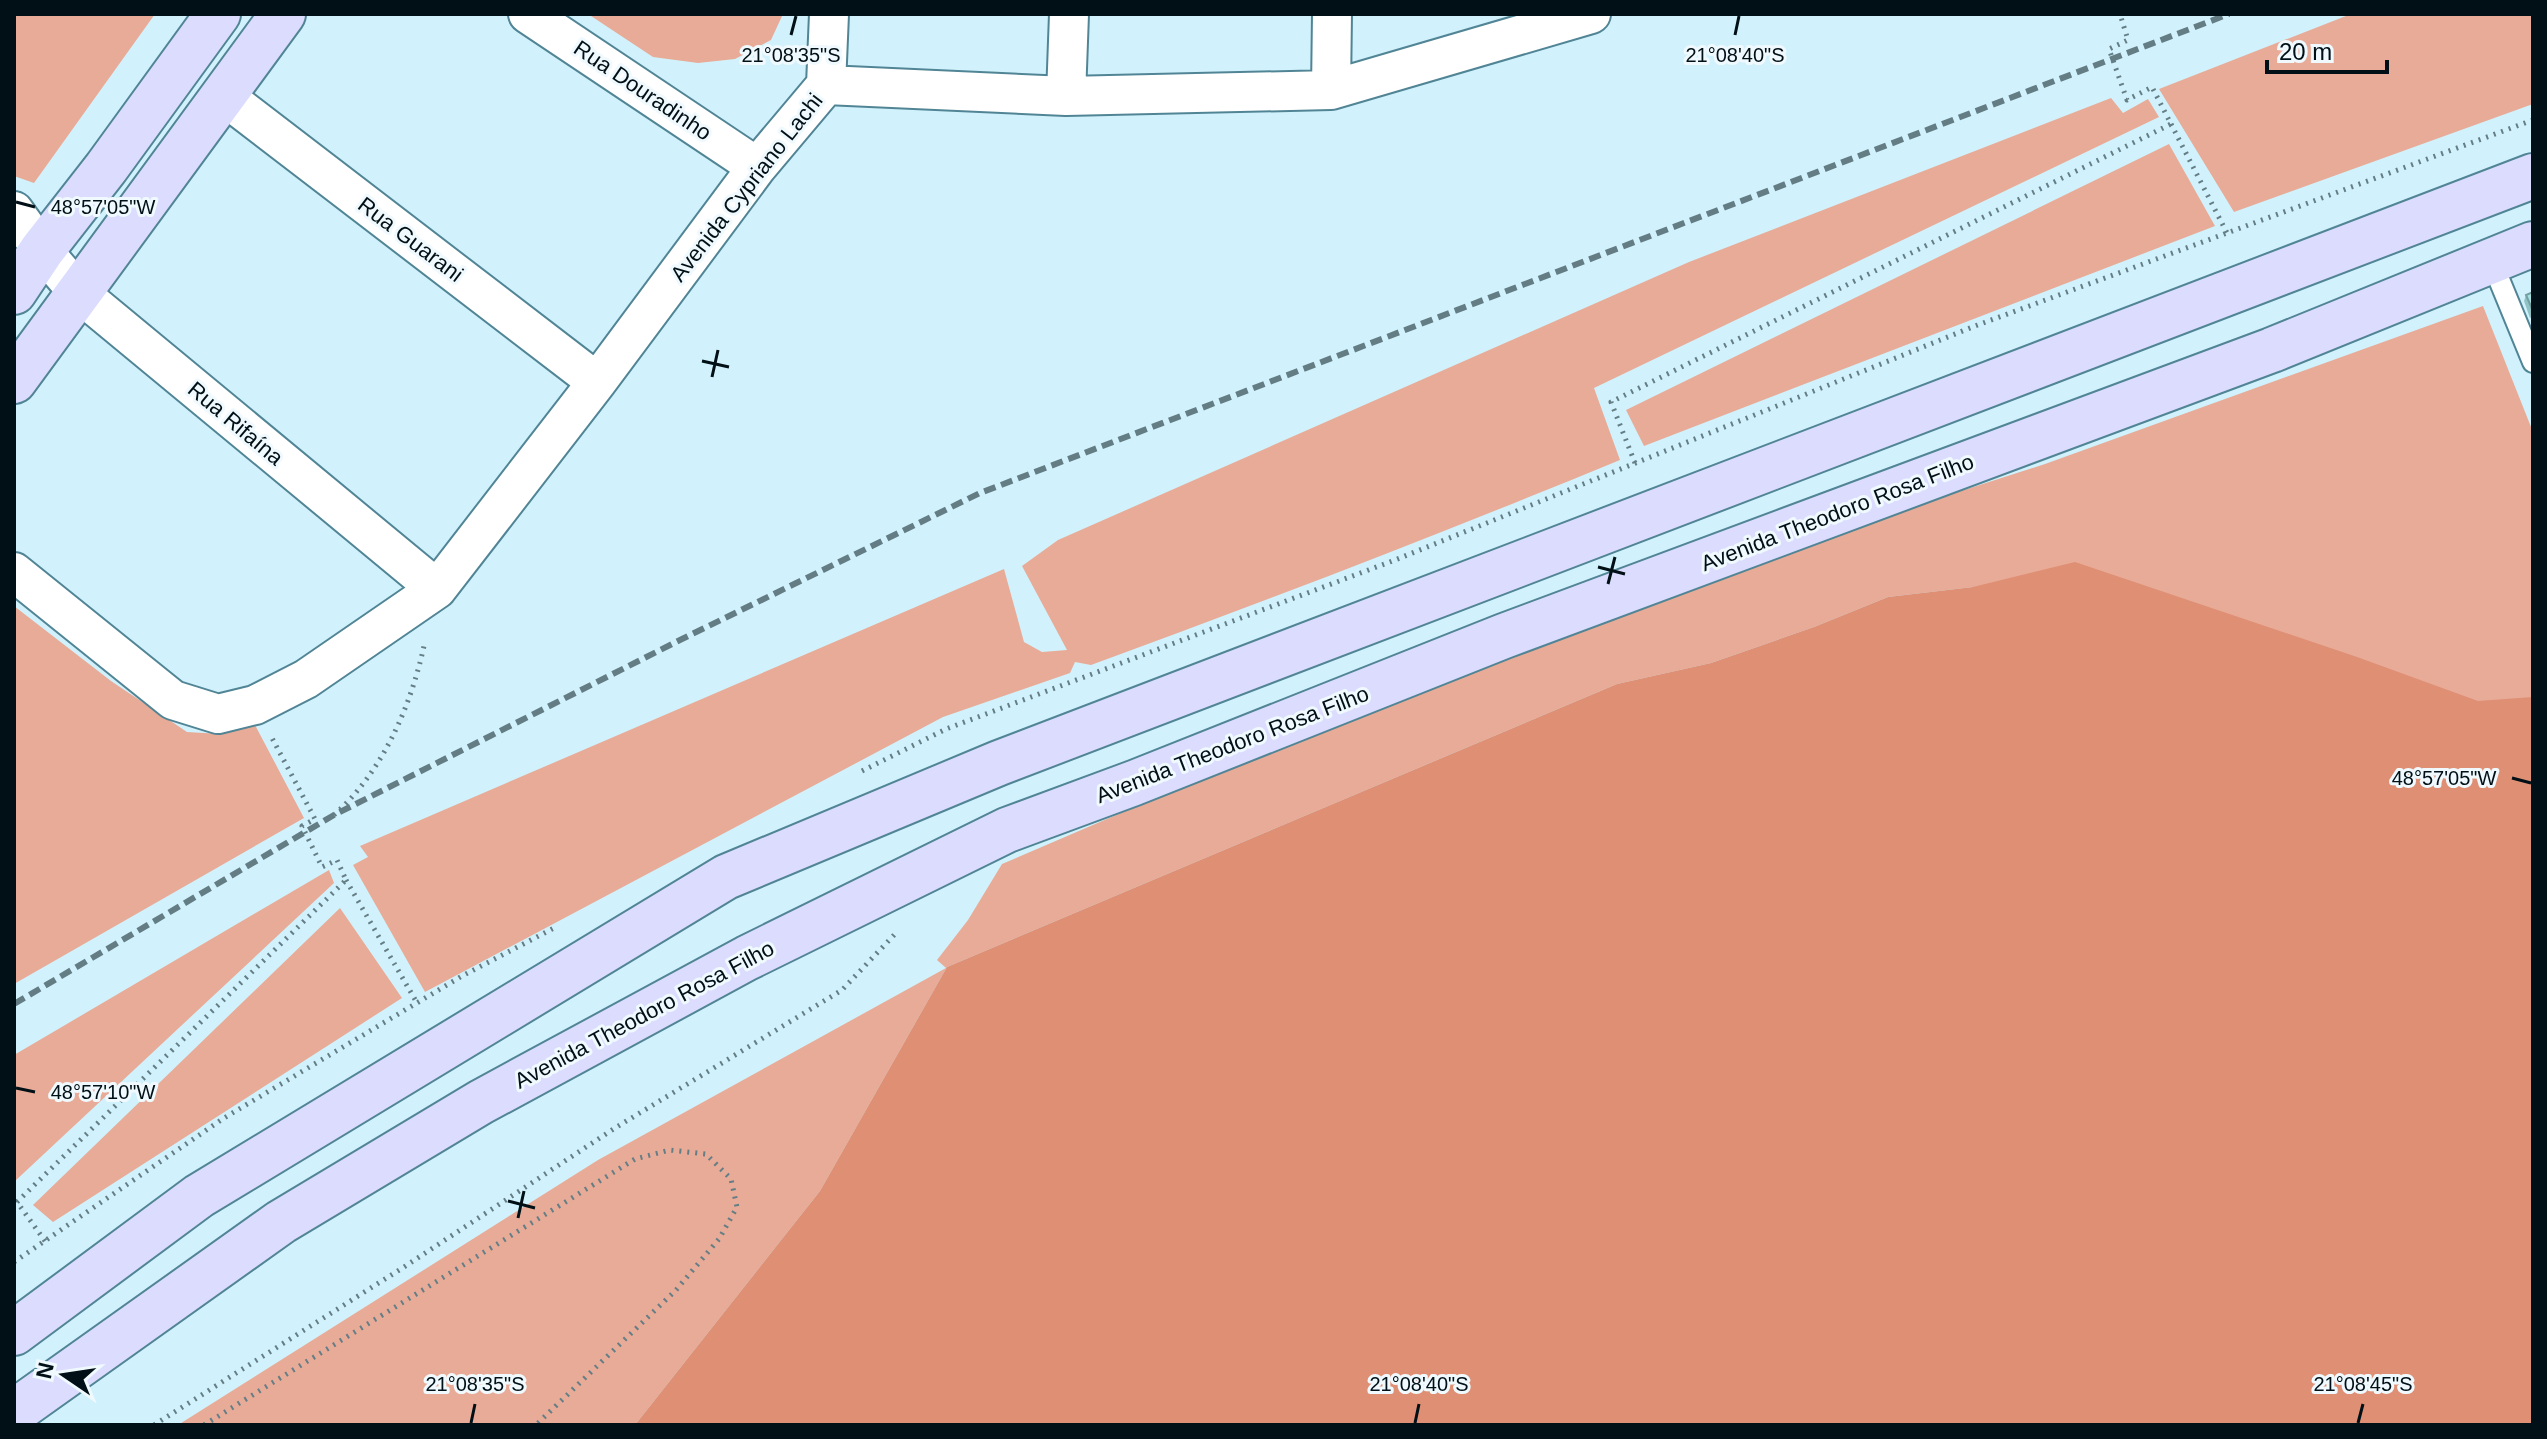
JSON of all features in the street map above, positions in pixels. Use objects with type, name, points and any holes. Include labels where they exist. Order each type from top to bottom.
[{"type":"main road","points":[[14,292],[218,14]]},
{"type":"main road","points":[[14,381],[283,14]]},
{"type":"main road","points":[[14,1333],[199,1196],[726,877],[999,763],[2533,176]]},
{"type":"main road","name":"Avenida Theodoro Rosa Filho","points":[[14,1412],[281,1222],[481,1102],[747,958],[1007,830],[1504,636],[2272,350],[2533,244]]},
{"type":"main road","points":[[1485,578],[1504,636]]},
{"type":"street","name":"Rua Douradinho","points":[[528,14],[757,167]]},
{"type":"street","points":[[826,85],[829,14]]},
{"type":"street","points":[[1066,96],[1069,14]]},
{"type":"street","points":[[1331,90],[1332,14]]},
{"type":"street","name":"Avenida Cypriano Lachi","points":[[14,572],[173,700],[218,714],[255,705],[306,679],[437,589],[597,382],[757,167],[826,85],[1066,96],[1331,90],[1583,15]]},
{"type":"street","name":"Rua Guarani","points":[[224,96],[597,382]]},
{"type":"street","name":"Rua Rifaína","points":[[14,211],[78,292],[437,589]]},
{"type":"lane","points":[[2491,260],[2533,362]]},
{"type":"path","points":[[2120,14],[2128,40],[2109,49],[2127,100],[2152,87],[2227,233],[2533,120]]},
{"type":"path","points":[[1635,463],[1611,402],[2171,124]]},
{"type":"path","points":[[334,815],[353,798],[388,748],[417,677],[437,589]]},
{"type":"path","points":[[255,705],[315,819],[302,826],[322,867],[337,860],[417,1003]]},
{"type":"path","points":[[45,1241],[17,1202],[346,880]]},
{"type":"path","points":[[154,1425],[404,1267],[615,1128],[842,990],[900,929]]},
{"type":"path","points":[[204,1425],[635,1159],[670,1150],[706,1154],[731,1179],[737,1207],[719,1239],[676,1290],[536,1425]]},
{"type":"shaded area","points":[[14,14],[155,14],[34,183],[14,176]]},
{"type":"shaded area","points":[[588,14],[783,14],[771,40],[735,59],[698,63],[653,57]]},
{"type":"shaded area","points":[[2351,14],[2533,14],[2533,104],[2234,212],[2159,89]]},
{"type":"shaded area","points":[[2111,98],[2123,113],[2148,99],[2159,117],[1594,388],[1620,460],[1290,591],[1091,665],[1075,662],[1070,673],[943,717],[425,992],[353,865],[368,857],[360,846],[1004,569],[1024,642],[1042,652],[1067,650],[1022,566],[1058,540],[1689,262]]},
{"type":"shaded area","points":[[2169,144],[2215,226],[1644,446],[1626,410]]},
{"type":"shaded area","points":[[2483,306],[2533,432],[2533,1137],[1973,587],[1888,597],[1711,663],[1617,684],[947,967],[820,1191],[635,1425],[178,1425],[598,1160],[946,968],[937,960],[968,920],[1002,864],[1603,606],[2045,464]]},
{"type":"shaded area","points":[[2075,562],[2478,701],[2533,697],[2533,1425],[635,1425],[820,1191],[947,967],[1617,684],[1711,663],[1888,597],[1973,587]]},
{"type":"shaded area","points":[[14,606],[111,681],[187,732],[221,734],[255,725],[304,818],[14,984]]},
{"type":"shaded area","points":[[329,870],[334,883],[14,1182],[14,1055]]},
{"type":"shaded area","points":[[340,908],[402,998],[53,1222],[33,1205]]},
{"type":"building","points":[[2533,292],[2533,311],[2526,295]]},
{"type":"railway","points":[[14,1004],[334,815],[980,493],[2229,14]]}]
